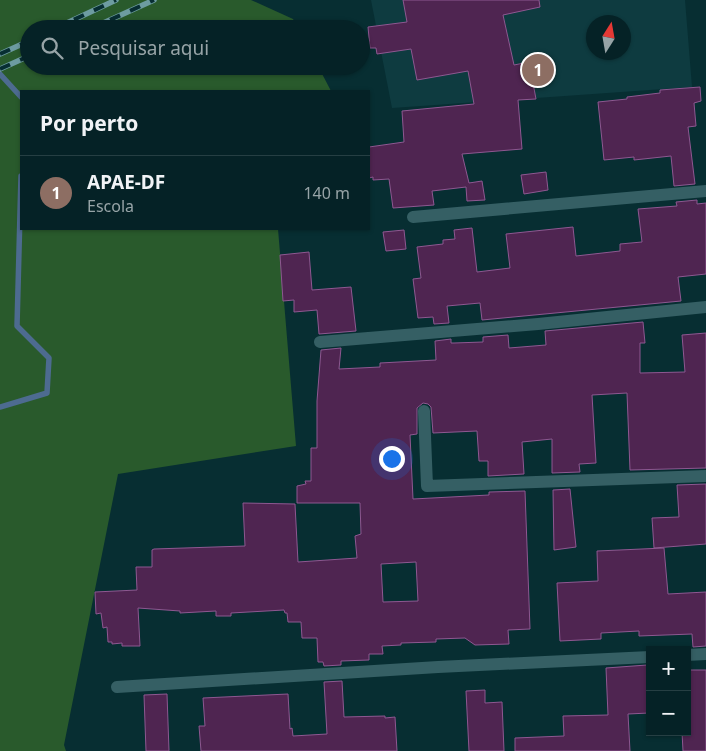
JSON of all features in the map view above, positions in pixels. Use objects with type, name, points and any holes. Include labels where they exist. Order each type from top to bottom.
[{"type":"street","points":[[413,217],[706,191]]},
{"type":"street","points":[[320,342],[538,324],[706,307]]},
{"type":"street","points":[[424,411],[426,486],[706,476]]},
{"type":"street","points":[[691,655],[706,654]]},
{"type":"street","points":[[118,687],[438,667],[646,657]]},
{"type":"shaded area","points":[[371,0],[685,0],[692,87],[392,108]]},
{"type":"green space","points":[[0,0],[251,0],[294,20],[20,20],[20,75],[323,75],[330,90],[20,90],[20,230],[278,230],[296,446],[118,474],[64,745],[66,751],[0,751]]},
{"type":"building","points":[[403,0],[539,0],[540,7],[503,15],[514,65],[529,62],[536,99],[518,100],[522,149],[462,154],[469,183],[482,181],[485,200],[467,201],[466,187],[432,191],[434,205],[393,208],[389,179],[373,180],[373,177],[370,178],[370,147],[404,142],[402,111],[474,104],[468,71],[417,80],[411,49],[377,54],[376,48],[370,48],[370,27],[407,22]]},
{"type":"building","points":[[700,87],[701,101],[694,103],[696,126],[688,127],[695,184],[674,186],[671,156],[634,160],[634,157],[604,160],[598,102],[660,93],[660,90]]},
{"type":"building","points":[[546,172],[548,190],[524,194],[521,175]]},
{"type":"building","points":[[697,200],[697,204],[706,203],[706,274],[678,277],[681,301],[482,320],[480,303],[447,306],[449,323],[434,324],[433,317],[418,318],[413,279],[421,278],[417,247],[443,244],[443,240],[455,239],[454,230],[472,228],[477,272],[510,268],[506,234],[573,227],[576,256],[620,251],[620,244],[642,242],[638,209],[677,206],[676,202]]},
{"type":"building","points":[[404,230],[406,249],[386,251],[383,232]]},
{"type":"building","points":[[309,252],[312,290],[351,287],[356,331],[319,334],[317,310],[294,312],[294,300],[283,301],[280,255]]},
{"type":"building","points":[[643,322],[645,343],[640,343],[640,373],[685,372],[682,335],[706,333],[706,468],[630,470],[627,393],[592,395],[596,463],[579,464],[580,472],[552,473],[552,439],[522,442],[524,474],[488,476],[488,461],[479,461],[477,431],[433,433],[431,407],[423,403],[417,408],[417,434],[410,435],[413,499],[489,495],[489,492],[525,491],[530,629],[508,630],[509,644],[475,645],[465,638],[436,639],[436,642],[401,643],[401,645],[382,646],[383,654],[369,654],[369,660],[341,661],[341,665],[324,666],[323,662],[318,662],[317,638],[302,638],[301,622],[288,622],[287,613],[284,610],[231,613],[231,616],[216,616],[216,611],[180,613],[180,611],[138,608],[140,646],[122,646],[122,643],[112,644],[112,642],[108,642],[107,627],[103,628],[101,613],[96,614],[95,592],[137,590],[136,567],[152,567],[152,550],[154,549],[245,546],[243,503],[295,504],[298,562],[357,558],[355,536],[361,534],[360,503],[297,503],[297,486],[306,484],[305,481],[311,481],[311,448],[317,448],[317,401],[321,350],[341,348],[339,369],[380,367],[380,363],[436,360],[435,341],[451,339],[451,343],[483,342],[483,337],[508,335],[509,348],[546,345],[545,331]],"holes":[[[416,562],[418,601],[383,602],[381,564]]]},
{"type":"building","points":[[706,484],[706,544],[654,548],[652,518],[679,517],[677,485]]},
{"type":"building","points":[[570,489],[576,547],[554,550],[553,490]]},
{"type":"building","points":[[664,548],[668,594],[706,592],[706,646],[693,647],[692,634],[639,636],[639,631],[601,633],[601,639],[560,641],[557,583],[598,581],[597,551]]},
{"type":"building","points":[[646,665],[646,713],[628,714],[630,751],[515,751],[515,738],[564,736],[563,716],[608,715],[606,668]]},
{"type":"building","points":[[691,670],[706,670],[706,751],[683,751],[682,736],[691,736]]},
{"type":"building","points":[[342,681],[344,717],[395,717],[397,751],[201,751],[199,726],[205,726],[203,698],[288,694],[290,729],[292,728],[293,736],[327,734],[324,682]]},
{"type":"building","points":[[485,690],[485,703],[502,702],[504,751],[469,751],[466,691]]},
{"type":"building","points":[[167,694],[169,751],[146,751],[144,695]]},
{"type":"waterway","points":[[0,74],[20,96]]},
{"type":"waterway","points":[[0,407],[47,393],[49,358],[17,326],[20,214]]},
{"type":"railway","points":[[73,20],[116,0]]},
{"type":"railway","points":[[110,20],[154,0]]},
{"type":"railway","points":[[0,54],[20,45]]},
{"type":"railway","points":[[0,69],[20,60]]},
{"type":"place","name":"APAE-DF","points":[[538,70]]}]
